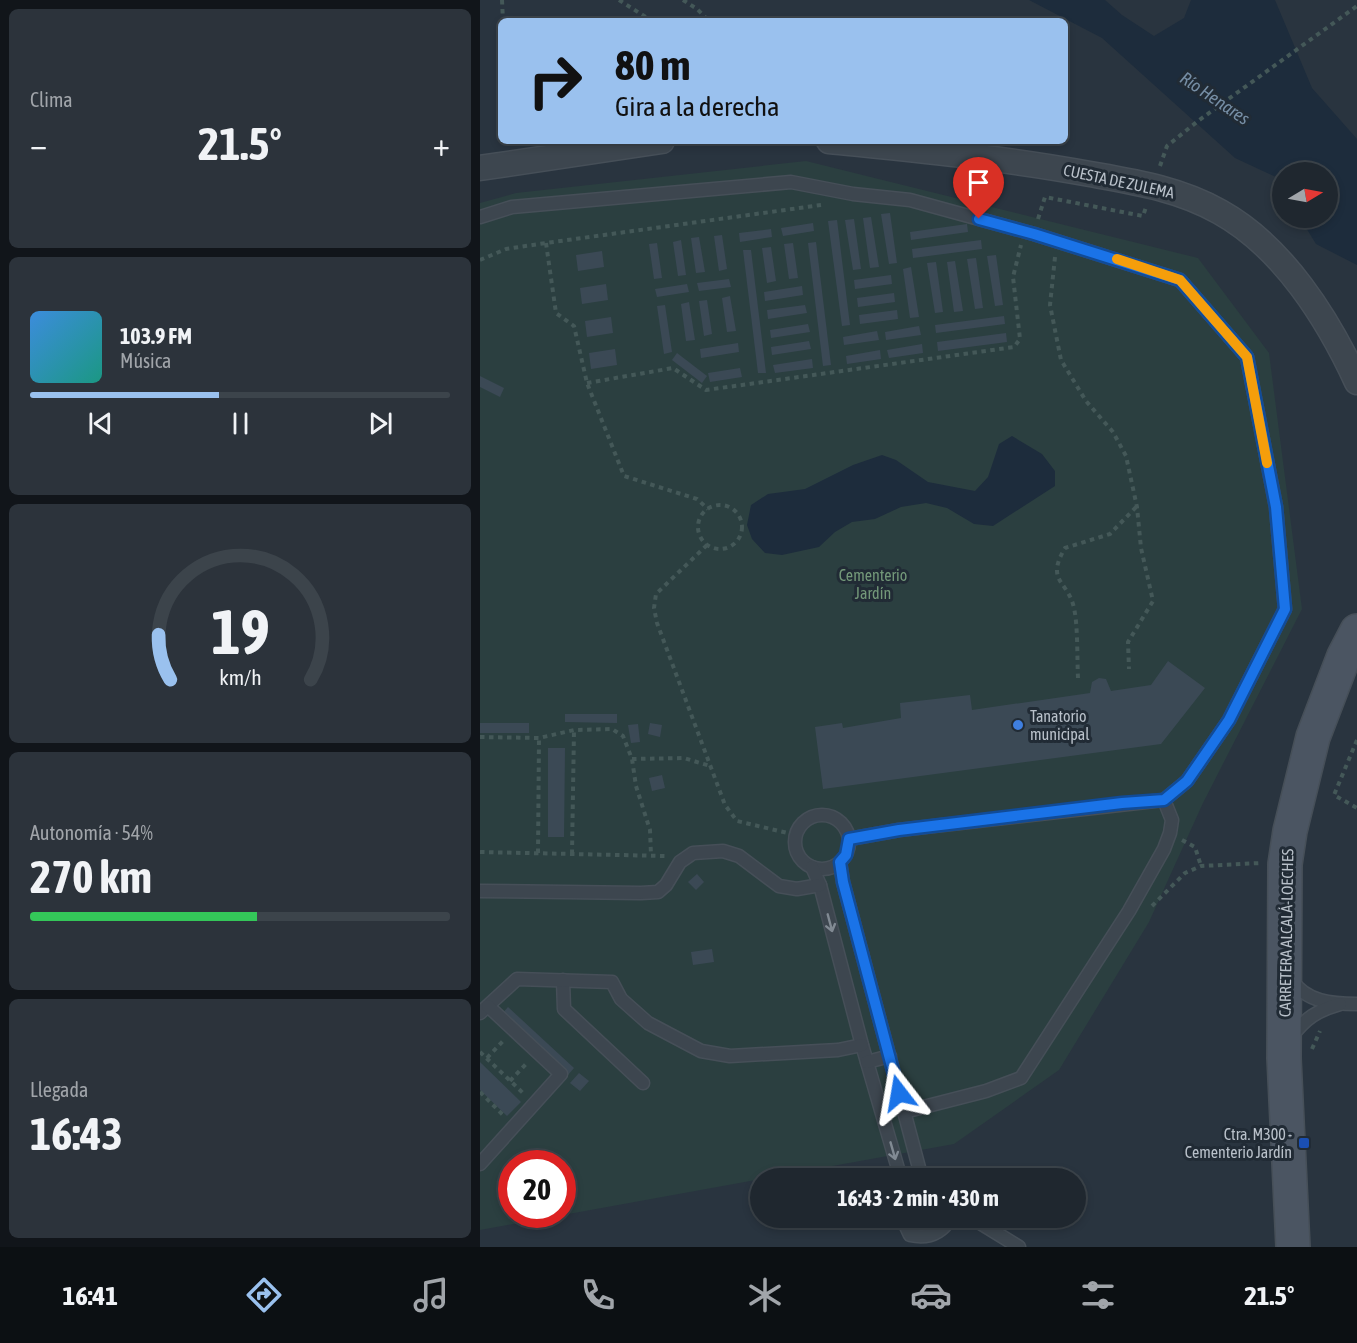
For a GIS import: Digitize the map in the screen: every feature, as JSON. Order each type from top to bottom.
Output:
[{"type":"main road","name":"CARRETERA ALCALÁ-LOECHES","points":[[1293,1247],[1297,1055],[1283,966],[1285,864],[1290,831],[1312,736],[1344,656],[1357,631]]},
{"type":"street","points":[[480,168],[642,144]]},
{"type":"street","name":"CUESTA DE ZULEMA","points":[[857,144],[1025,162],[1154,186],[1221,212],[1250,233],[1280,261],[1307,294],[1326,322],[1357,382]]},
{"type":"lane","points":[[480,217],[512,207],[791,182],[853,194],[910,200],[1030,233],[1180,280],[1247,357],[1276,507],[1285,609],[1229,720],[1187,781],[1164,800],[910,829],[849,839]]},
{"type":"lane","points":[[904,1112],[986,1091],[1021,1078],[1129,911],[1164,849],[1172,820],[1164,800]]},
{"type":"lane","points":[[818,815],[829,816],[838,821],[846,829],[849,839],[846,855],[840,862],[827,869],[812,867],[804,862],[795,845],[796,835],[801,825],[818,815]]},
{"type":"lane","points":[[480,891],[658,892],[666,885],[680,862],[693,853],[723,851],[739,856],[779,886],[797,889],[820,885]]},
{"type":"lane","points":[[840,862],[843,882],[919,1168]]},
{"type":"lane","points":[[812,867],[820,885],[862,1045],[898,1168]]},
{"type":"lane","points":[[1283,966],[1297,988],[1307,996],[1341,1004],[1357,1004]]},
{"type":"lane","points":[[480,1164],[561,1074],[513,1029],[484,1009],[517,980],[612,982],[621,999],[648,1023],[701,1051],[730,1056],[838,1050],[862,1045]]},
{"type":"lane","points":[[563,980],[564,1009],[643,1083]]},
{"type":"lane","points":[[1297,1055],[1291,1038],[1304,1020],[1327,1008],[1341,1004]]},
{"type":"lane","points":[[867,1062],[890,1056]]},
{"type":"lane","points":[[907,1228],[910,1235],[924,1238],[943,1228]]},
{"type":"lane","points":[[988,1228],[1019,1247]]},
{"type":"path","points":[[502,0],[503,18]]},
{"type":"path","points":[[618,0],[647,18]]},
{"type":"path","points":[[683,0],[706,18]]},
{"type":"path","points":[[1167,146],[1357,6]]},
{"type":"path","points":[[480,260],[506,249],[806,208],[836,203],[853,194]]},
{"type":"path","points":[[587,383],[673,368],[706,390],[1014,348],[1020,339],[1013,277],[1045,197],[1143,216]]},
{"type":"path","points":[[1057,242],[1050,305],[1061,360],[1086,401],[1113,432],[1126,456],[1137,507],[1141,548],[1153,601],[1128,642],[1129,669]]},
{"type":"path","points":[[546,243],[556,313],[574,326],[587,383],[624,476],[697,499],[708,509]]},
{"type":"path","points":[[722,506],[735,511],[742,524],[742,531],[734,544],[721,549],[707,545],[702,540],[699,527],[700,520],[708,509],[722,506]]},
{"type":"path","points":[[1078,678],[1074,606],[1059,580],[1056,563],[1065,548],[1110,534],[1137,507]]},
{"type":"path","points":[[707,545],[656,594],[654,608],[657,623],[725,805],[737,821],[796,835]]},
{"type":"path","points":[[480,737],[539,738],[574,730],[612,729],[623,736],[632,759],[636,786],[650,830],[651,855]]},
{"type":"path","points":[[572,854],[574,730]]},
{"type":"path","points":[[538,853],[539,738]]},
{"type":"path","points":[[1357,740],[1334,795],[1357,808]]},
{"type":"path","points":[[632,759],[684,758],[710,766]]},
{"type":"path","points":[[1170,833],[1195,847],[1201,866]]},
{"type":"path","points":[[480,852],[672,856],[680,862]]},
{"type":"path","points":[[1129,911],[1141,919],[1165,891],[1185,873],[1201,866],[1245,862],[1285,864]]},
{"type":"path","points":[[1297,1055],[1327,1013],[1327,1008]]},
{"type":"path","points":[[487,1058],[513,1029]]},
{"type":"path","points":[[480,1052],[534,1104]]},
{"type":"path","points":[[510,1081],[537,1052]]},
{"type":"path","points":[[480,1092],[514,1126]]},
{"type":"green space","name":"Cementerio Jardín","points":[[806,161],[1198,258],[1269,353],[1302,609],[1203,803],[1149,922],[1059,1070],[954,1144],[822,1168],[750,1168],[750,1181],[576,1213],[576,1150],[498,1150],[498,1227],[480,1230],[480,203],[516,193]]},
{"type":"water","name":"Río Henares","points":[[1029,0],[1105,0],[1122,15],[1154,36],[1184,18],[1191,0],[1275,0],[1312,88],[1357,139],[1357,265],[1316,244],[1306,228],[1338,228],[1338,162],[1272,162],[1272,175],[1235,158],[1102,38],[1068,20],[1068,18],[1064,18]]},
{"type":"water","points":[[1012,436],[1042,454],[1055,471],[1055,486],[993,526],[974,524],[947,508],[926,503],[901,507],[875,519],[852,522],[835,532],[819,547],[782,555],[765,553],[752,539],[747,525],[751,505],[768,494],[805,489],[853,465],[882,455],[896,460],[928,482],[975,491],[988,477],[999,444]]},
{"type":"building","points":[[890,213],[897,263],[889,264],[881,214]]},
{"type":"building","points":[[871,217],[879,267],[870,268],[863,218]]},
{"type":"building","points":[[854,219],[861,269],[853,270],[845,220]]},
{"type":"building","points":[[837,220],[850,325],[842,326],[828,221]]},
{"type":"building","points":[[813,223],[814,231],[783,236],[781,228]]},
{"type":"building","points":[[967,224],[968,232],[911,240],[910,232]]},
{"type":"building","points":[[771,229],[772,237],[740,242],[739,233]]},
{"type":"building","points":[[722,235],[727,269],[719,271],[714,236]]},
{"type":"building","points":[[699,237],[705,272],[696,273],[691,238]]},
{"type":"building","points":[[681,240],[686,275],[678,276],[673,242]]},
{"type":"building","points":[[981,240],[982,249],[913,258],[912,249]]},
{"type":"building","points":[[816,242],[831,365],[823,366],[808,243]]},
{"type":"building","points":[[657,243],[662,278],[654,279],[649,244]]},
{"type":"building","points":[[793,243],[798,278],[789,279],[784,244]]},
{"type":"building","points":[[771,247],[776,281],[767,283],[762,248]]},
{"type":"building","points":[[743,250],[751,250],[766,373],[758,373]]},
{"type":"building","points":[[602,251],[604,267],[578,271],[576,255]]},
{"type":"building","points":[[996,255],[1003,305],[995,306],[987,256]]},
{"type":"building","points":[[976,258],[983,308],[975,309],[967,259]]},
{"type":"building","points":[[955,261],[963,311],[954,312],[947,262]]},
{"type":"building","points":[[936,262],[943,312],[935,313],[927,263]]},
{"type":"building","points":[[911,267],[919,317],[910,318],[903,269]]},
{"type":"building","points":[[891,275],[892,284],[855,289],[854,280]]},
{"type":"building","points":[[729,279],[731,287],[699,291],[697,283]]},
{"type":"building","points":[[606,284],[608,300],[582,304],[580,288]]},
{"type":"building","points":[[687,284],[689,292],[657,297],[655,289]]},
{"type":"building","points":[[802,286],[803,295],[765,301],[764,292]]},
{"type":"building","points":[[894,293],[895,302],[858,307],[857,298]]},
{"type":"building","points":[[730,296],[736,331],[727,332],[722,298]]},
{"type":"building","points":[[707,300],[712,334],[704,336],[699,301]]},
{"type":"building","points":[[689,302],[695,340],[686,341],[681,304]]},
{"type":"building","points":[[665,305],[672,352],[664,354],[657,306]]},
{"type":"building","points":[[805,305],[807,313],[768,319],[767,310]]},
{"type":"building","points":[[897,310],[898,319],[860,324],[859,315]]},
{"type":"building","points":[[1004,316],[1005,324],[936,333],[935,325]]},
{"type":"building","points":[[611,317],[613,333],[587,337],[585,321]]},
{"type":"building","points":[[808,324],[810,332],[771,338],[770,330]]},
{"type":"building","points":[[919,326],[921,335],[886,340],[885,332]]},
{"type":"building","points":[[877,331],[879,340],[844,345],[843,337]]},
{"type":"building","points":[[1006,333],[1007,342],[938,351],[937,342]]},
{"type":"building","points":[[809,341],[811,349],[772,355],[771,347]]},
{"type":"building","points":[[738,343],[739,352],[701,358],[700,349]]},
{"type":"building","points":[[922,344],[923,353],[889,358],[887,350]]},
{"type":"building","points":[[615,349],[617,365],[591,369],[589,353]]},
{"type":"building","points":[[880,350],[881,359],[847,364],[846,356]]},
{"type":"building","points":[[677,353],[707,376],[702,383],[672,360]]},
{"type":"building","points":[[812,359],[813,368],[775,373],[773,365]]},
{"type":"building","points":[[740,368],[742,377],[710,382],[708,373]]},
{"type":"building","points":[[480,376],[504,388],[500,397],[480,387]]},
{"type":"building","name":"Tanatorio municipal","points":[[1168,661],[1205,688],[1161,744],[823,789],[815,727],[842,723],[843,728],[901,718],[900,703],[970,695],[972,710],[1090,693],[1092,682],[1099,678],[1106,679],[1111,691],[1151,685]]},
{"type":"building","points":[[565,714],[617,714],[617,723],[565,722]]},
{"type":"building","points":[[480,723],[529,723],[529,733],[480,733]]},
{"type":"building","points":[[650,723],[662,725],[660,737],[648,734]]},
{"type":"building","points":[[638,724],[640,742],[631,743],[628,725]]},
{"type":"building","points":[[548,748],[565,748],[564,837],[548,837]]},
{"type":"building","points":[[662,775],[665,788],[652,791],[649,778]]},
{"type":"building","points":[[697,874],[704,882],[696,890],[688,882]]},
{"type":"building","points":[[712,949],[714,962],[693,965],[691,952]]},
{"type":"building","points":[[508,1007],[574,1068],[568,1075],[501,1015]]},
{"type":"building","points":[[480,1062],[521,1102],[507,1116],[480,1090]]},
{"type":"building","points":[[579,1073],[589,1081],[580,1091],[570,1083]]},
{"type":"slow traffic","points":[[1117,259],[1180,280],[1247,357],[1267,463]]},
{"type":"place","name":"Tanatorio municipal","points":[[1018,725]]},
{"type":"place","name":"Ctra. M300 - Cementerio Jardín","points":[[1304,1143]]},
{"type":"route","points":[[899,1093],[843,882],[840,862],[846,855],[849,839],[899,830],[1164,800],[1187,781],[1229,720],[1285,609],[1276,507],[1247,357],[1180,280],[979,219]]}]
